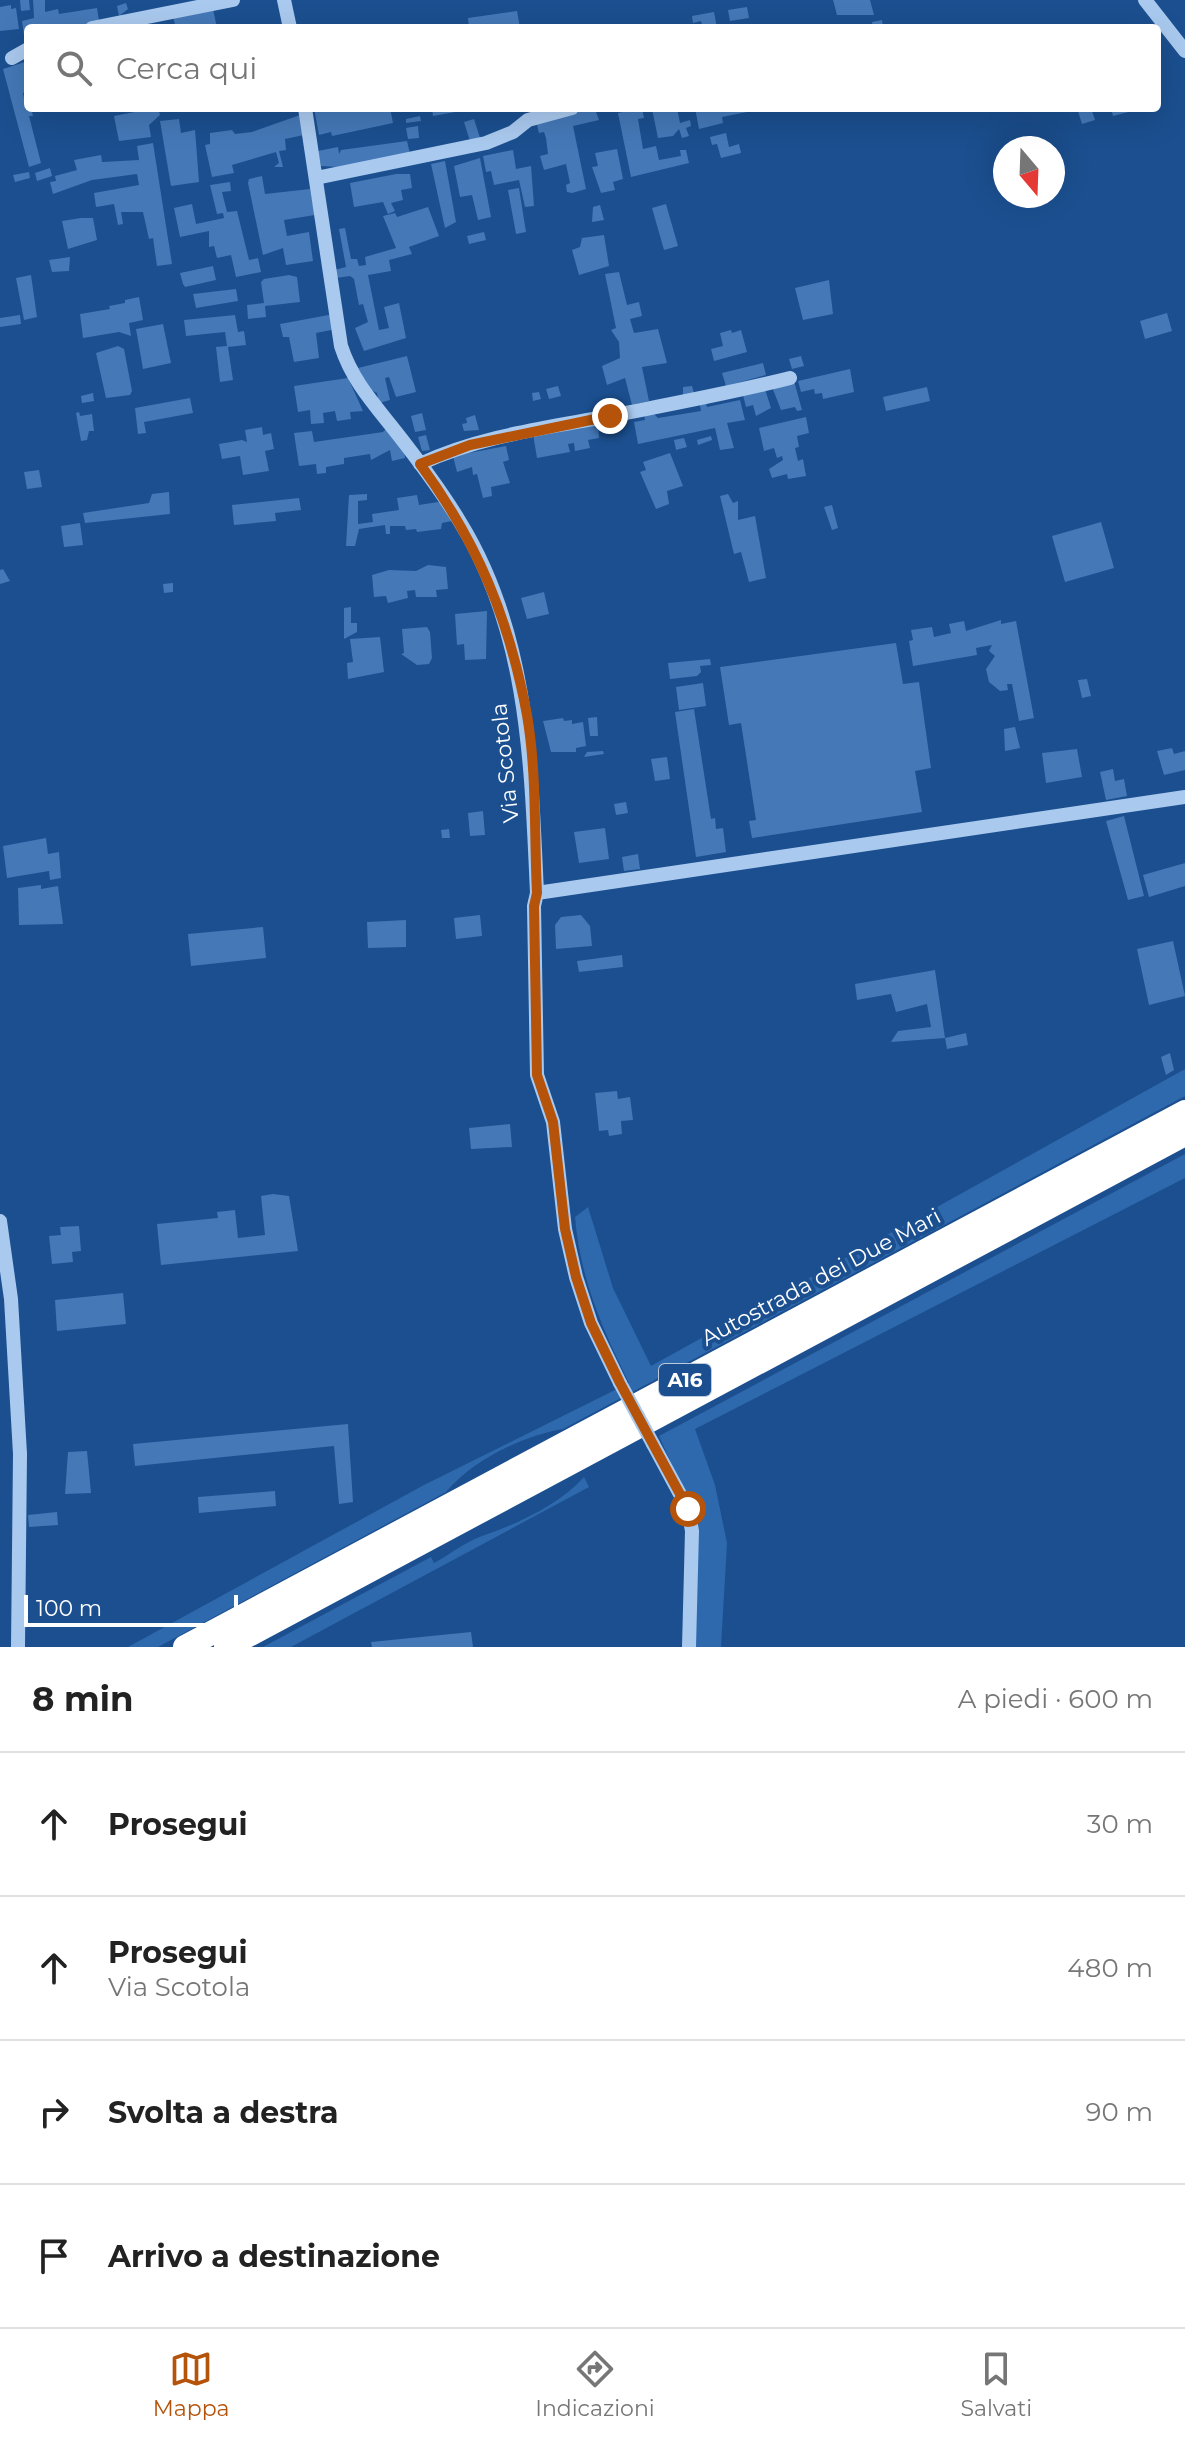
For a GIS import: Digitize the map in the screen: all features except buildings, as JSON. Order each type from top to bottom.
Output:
[{"type":"highway","name":"Autostrada dei Due Mari","points":[[185,1647],[1185,1112]]},
{"type":"highway","name":"Autostrada dei Due Mari","points":[[226,1647],[1185,1134]]},
{"type":"street","points":[[112,24],[233,0]]},
{"type":"street","points":[[284,0],[289,24]]},
{"type":"street","points":[[1145,0],[1185,51]]},
{"type":"street","points":[[12,58],[24,51]]},
{"type":"street","name":"Via Scotola","points":[[306,112],[348,366],[360,389],[420,464],[471,541],[497,602],[515,666],[527,716],[531,760],[537,893],[534,984],[537,1075],[553,1122],[565,1229],[591,1323],[688,1509],[692,1531],[689,1647]]},
{"type":"street","points":[[316,178],[486,143],[513,132],[528,120],[557,112]]},
{"type":"street","points":[[420,464],[457,448],[534,429],[723,395],[790,378]]},
{"type":"street","points":[[537,893],[1185,797]]},
{"type":"street","points":[[0,1221],[12,1313],[20,1454],[18,1647]]},
{"type":"shaded area","points":[[1185,1069],[1185,1096],[563,1429],[531,1437],[499,1451],[457,1480],[446,1492],[158,1647],[128,1647],[424,1485],[629,1383],[601,1322],[582,1261],[575,1217],[588,1207],[613,1288],[651,1366]]},
{"type":"shaded area","points":[[1185,1154],[1185,1178],[695,1429],[715,1485],[727,1543],[721,1647],[693,1647],[692,1509],[659,1436]]},
{"type":"shaded area","points":[[584,1477],[589,1487],[291,1647],[263,1647],[431,1557],[434,1563],[475,1539],[537,1512]]},
{"type":"route","points":[[610,416],[534,429],[470,445],[420,464],[471,541],[497,602],[527,716],[537,893],[534,906],[534,984],[537,1075],[553,1122],[565,1229],[576,1277],[591,1323],[688,1509]]}]
